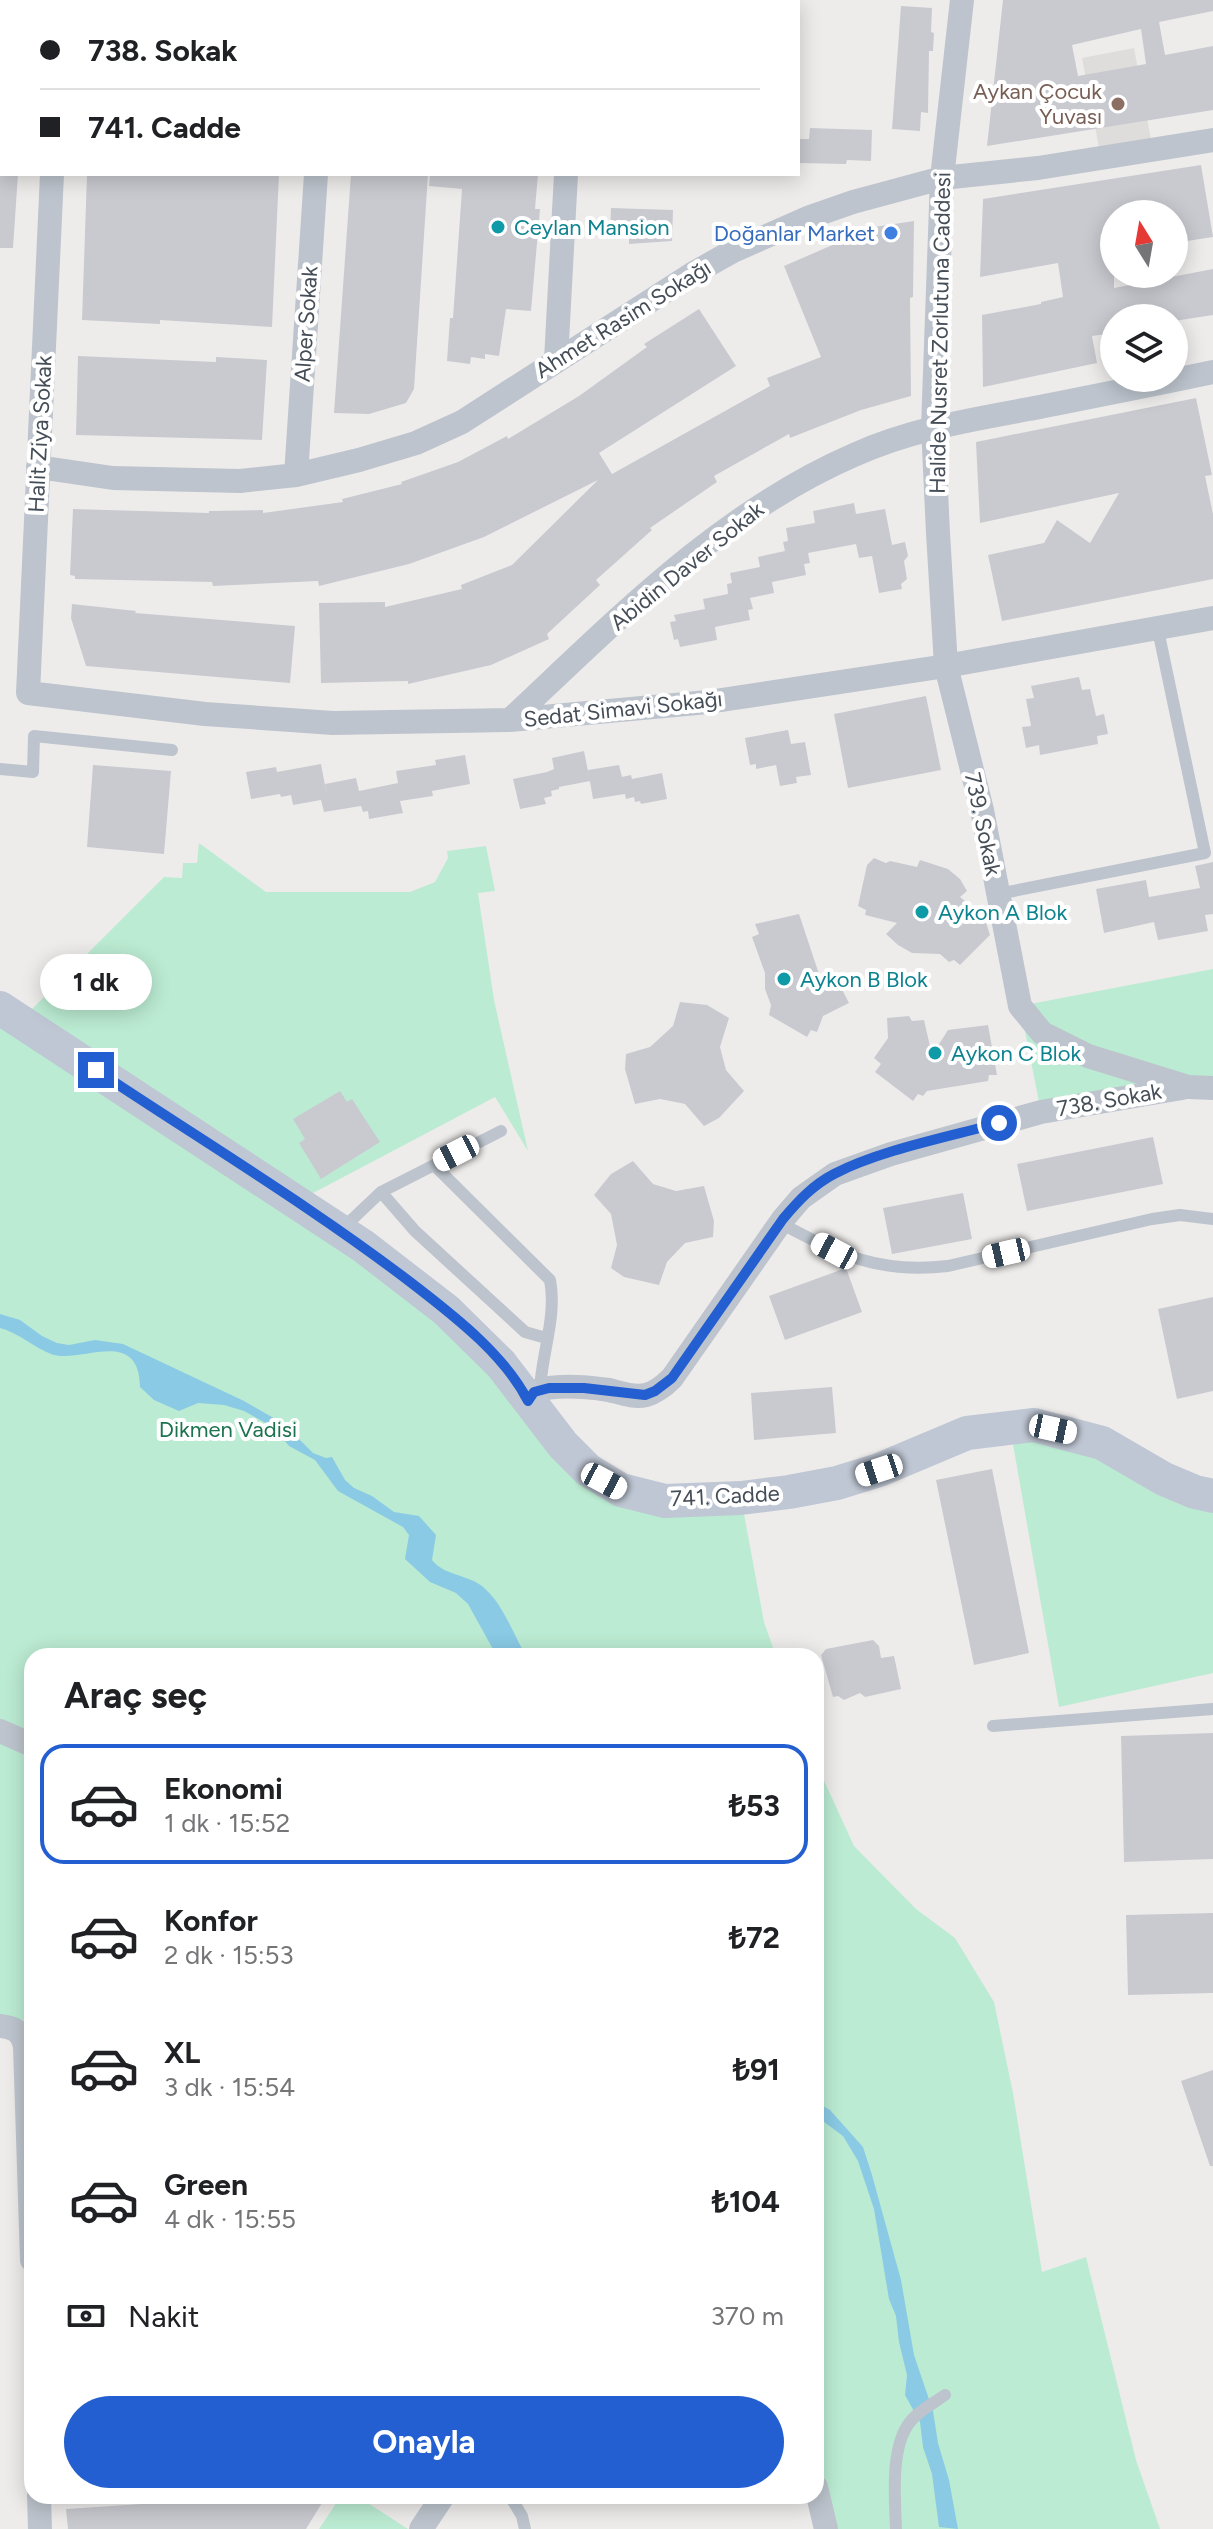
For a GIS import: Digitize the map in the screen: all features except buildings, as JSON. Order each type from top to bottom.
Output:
[{"type":"street","name":"Halide Nusret Zorlutuna Caddesi","points":[[946,666],[933,427],[942,178],[962,0]]},
{"type":"street","name":"Ahmet Rasim Sokağı","points":[[38,467],[113,478],[240,481],[296,475],[416,443],[462,422],[638,307],[733,251],[810,217],[942,178],[1038,168],[1213,140]]},
{"type":"street","name":"Halit Ziya Sokak","points":[[28,693],[52,176]]},
{"type":"street","name":"Alper Sokak","points":[[296,475],[316,176]]},
{"type":"street","points":[[556,360],[566,176]]},
{"type":"street","name":"Abidin Daver Sokak","points":[[510,720],[659,583],[758,506],[815,473],[856,454],[933,427],[1213,372]]},
{"type":"street","name":"Sedat Simavi Sokağı","points":[[28,693],[205,714],[333,723],[510,720],[708,702],[946,666],[1213,618]]},
{"type":"street","name":"739. Sokak","points":[[946,666],[982,810],[1020,1006],[1036,1026],[1062,1045],[1188,1087],[1213,1088]]},
{"type":"street","name":"741. Cadde","points":[[0,1008],[363,1246],[446,1310],[534,1395],[563,1445],[588,1470],[621,1490],[665,1501],[753,1497],[837,1483],[879,1470],[967,1433],[1034,1425],[1102,1443],[1164,1479],[1213,1496]]},
{"type":"street","name":"738. Sokak","points":[[534,1395],[592,1389],[633,1396],[645,1395],[665,1385],[780,1223],[801,1198],[835,1174],[891,1154],[1041,1112],[1188,1087]]},
{"type":"street","points":[[0,1731],[24,1742]]},
{"type":"street","points":[[0,2026],[13,2027],[22,2034],[24,2042]]},
{"type":"street","points":[[39,2504],[40,2529]]},
{"type":"street","points":[[421,2529],[438,2504]]},
{"type":"street","points":[[820,2504],[826,2529]]},
{"type":"lane","points":[[998,894],[1205,853],[1158,630]]},
{"type":"lane","points":[[0,769],[33,772],[34,736],[172,750]]},
{"type":"lane","points":[[340,1231],[381,1192],[501,1131]]},
{"type":"lane","points":[[434,1165],[550,1280],[553,1300],[534,1395]]},
{"type":"lane","points":[[381,1192],[415,1231],[525,1332],[546,1338]]},
{"type":"lane","points":[[780,1223],[834,1251],[885,1267],[918,1270],[948,1266],[1152,1219],[1180,1215],[1213,1219]]},
{"type":"lane","points":[[993,1726],[1213,1709]]},
{"type":"lane","points":[[896,2529],[895,2480],[901,2437],[911,2420],[945,2395]]},
{"type":"lane","points":[[515,2504],[525,2529]]},
{"type":"shaded area","name":"Aykan Çocuk Yuvası","points":[[1134,48],[1153,150],[1101,158],[1082,58]]},
{"type":"green space","name":"Dikmen Vadisi","points":[[199,843],[266,892],[410,892],[435,882],[448,858],[447,851],[486,846],[495,891],[478,893],[494,1000],[528,1151],[495,1097],[298,1201],[340,1231],[588,1470],[741,1498],[764,1622],[773,1648],[24,1648],[24,2024],[0,2022],[0,1008],[21,1020],[164,877],[182,878],[183,863],[197,863]]},
{"type":"green space","points":[[1213,969],[1213,1088],[1041,1112],[1020,1006]]},
{"type":"green space","points":[[1010,1427],[1213,1496],[1213,1673],[1059,1707]]},
{"type":"green space","points":[[824,1780],[854,1846],[916,1909],[955,1938],[994,2002],[1013,2093],[1042,2272],[1086,2257],[1136,2460],[1160,2529],[826,2529],[820,2504],[824,2504]]},
{"type":"green space","points":[[336,2504],[369,2504],[408,2529],[319,2529]]},
{"type":"water","points":[[0,1314],[20,1320],[57,1343],[69,1345],[95,1340],[123,1344],[244,1401],[284,1424],[313,1453],[332,1457],[345,1480],[354,1488],[372,1496],[394,1512],[419,1516],[436,1535],[432,1560],[443,1569],[482,1586],[502,1610],[522,1648],[492,1648],[468,1604],[456,1593],[430,1582],[405,1559],[409,1535],[403,1527],[338,1491],[315,1460],[289,1446],[273,1427],[244,1411],[224,1405],[198,1403],[179,1411],[154,1400],[140,1387],[137,1368],[130,1357],[119,1352],[51,1354],[0,1328]]},
{"type":"water","points":[[824,2107],[863,2147],[872,2175],[901,2280],[914,2355],[933,2411],[958,2529],[939,2527],[932,2474],[923,2447],[920,2422],[905,2395],[907,2375],[896,2316],[889,2299],[874,2209],[858,2161],[843,2136],[824,2122]]},
{"type":"place","name":"Aykan Çocuk Yuvası","points":[[1118,104]]},
{"type":"place","name":"Ceylan Mansion","points":[[498,227]]},
{"type":"place","name":"Doğanlar Market","points":[[891,233]]},
{"type":"place","name":"Aykon A Blok","points":[[922,912]]},
{"type":"place","name":"Aykon B Blok","points":[[784,979]]},
{"type":"place","name":"Aykon C Blok","points":[[935,1053]]},
{"type":"route","points":[[96,1070],[363,1246],[446,1310],[475,1337],[501,1364],[528,1401],[534,1392],[549,1388],[601,1389],[633,1396],[655,1391],[672,1378],[783,1219],[817,1185],[862,1163],[999,1123]]}]
